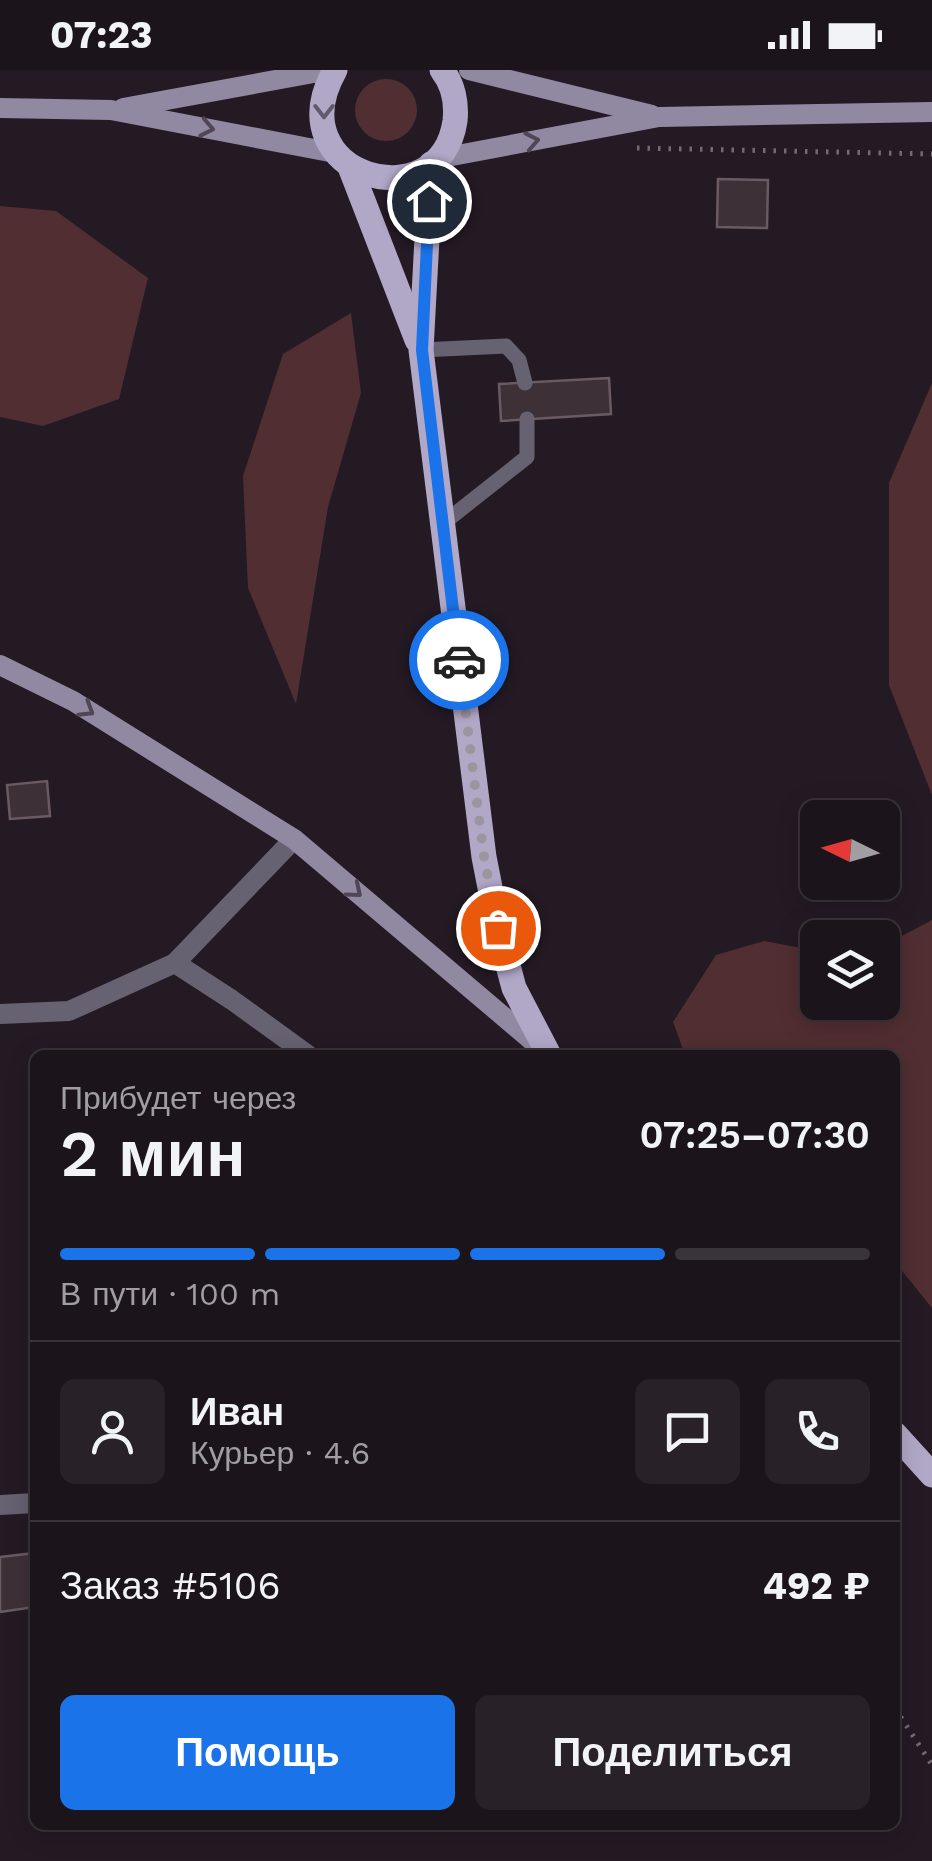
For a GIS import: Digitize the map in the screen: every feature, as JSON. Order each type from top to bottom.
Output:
[{"type":"main road","points":[[111,110],[332,70]]},
{"type":"main road","points":[[332,70],[322,102],[321,120],[326,137],[342,160],[422,350]]},
{"type":"main road","points":[[442,70],[453,92],[456,110],[447,145],[434,162],[422,350],[484,857],[514,988],[546,1050]]},
{"type":"main road","points":[[469,70],[659,117]]},
{"type":"main road","points":[[0,108],[111,110],[342,160],[366,175],[382,178],[416,173],[434,162],[659,117],[932,112]]},
{"type":"main road","points":[[0,665],[73,701],[294,838],[543,1050]]},
{"type":"main road","points":[[900,1440],[932,1475]]},
{"type":"street","points":[[0,1014],[69,1011],[175,964],[294,838]]},
{"type":"street","points":[[175,964],[301,1050]]},
{"type":"street","points":[[0,1505],[30,1502]]},
{"type":"lane","points":[[422,350],[506,346],[518,360],[526,383]]},
{"type":"lane","points":[[441,525],[527,457],[527,419]]},
{"type":"path","points":[[628,148],[932,154]]},
{"type":"path","points":[[900,1716],[932,1764]]},
{"type":"shaded area","points":[[386,79],[408,88],[417,110],[408,132],[386,141],[364,132],[355,110],[364,88]]},
{"type":"shaded area","points":[[0,206],[56,211],[148,278],[119,399],[43,426],[0,417]]},
{"type":"shaded area","points":[[351,313],[361,393],[328,507],[296,704],[248,588],[243,476],[283,354]]},
{"type":"shaded area","points":[[932,383],[932,795],[889,685],[889,483]]},
{"type":"shaded area","points":[[932,920],[932,1308],[900,1268],[900,1050],[683,1050],[673,1022],[716,955],[764,941],[800,948],[800,1020],[900,1020],[900,937]]},
{"type":"building","points":[[718,179],[768,180],[767,228],[717,227]]},
{"type":"building","points":[[609,378],[611,414],[501,421],[499,384]]},
{"type":"building","points":[[47,781],[50,816],[10,819],[7,785]]},
{"type":"building","points":[[30,1554],[30,1608],[0,1612],[0,1557]]},
{"type":"way so far","points":[[459,660],[484,857],[498,928]]},
{"type":"route","points":[[429,201],[422,350],[459,660]]}]
